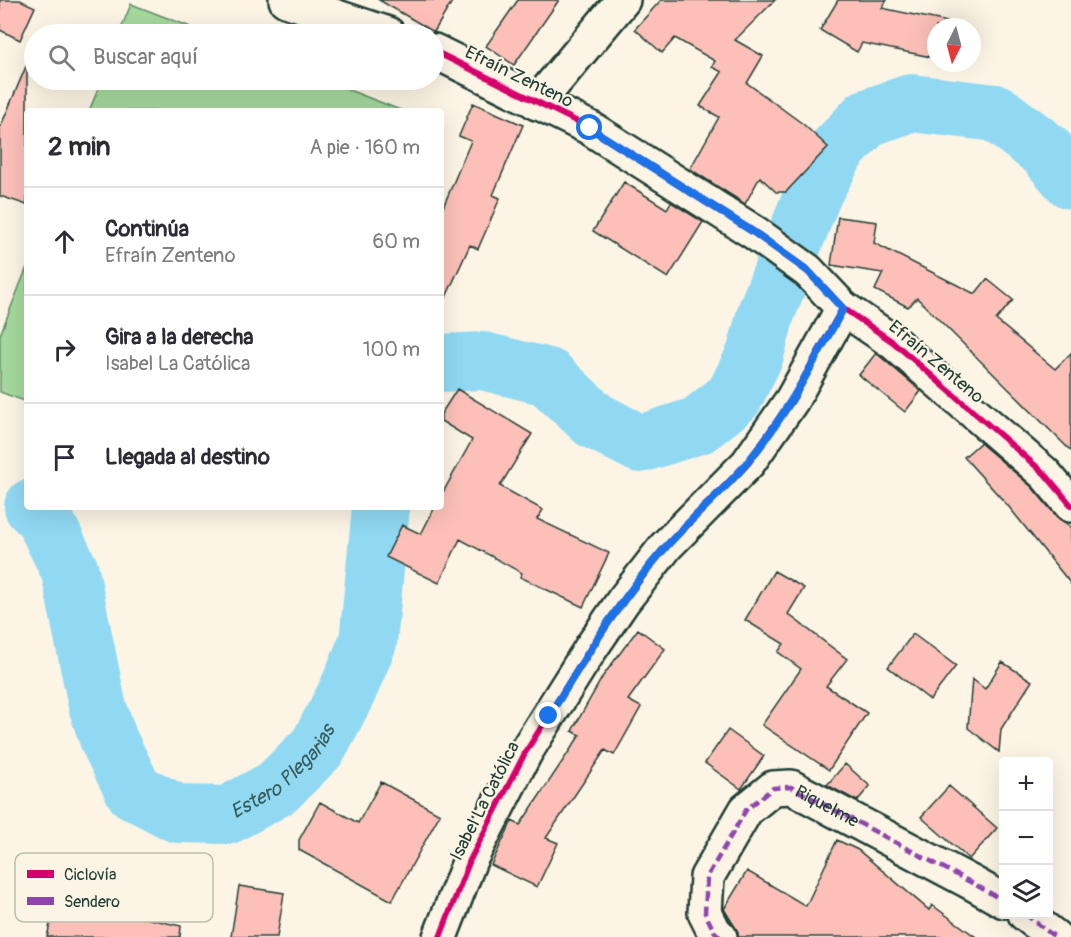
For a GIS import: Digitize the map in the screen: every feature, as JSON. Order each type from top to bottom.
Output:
[{"type":"street","points":[[286,0],[358,24]]},
{"type":"street","points":[[537,103],[623,0]]},
{"type":"street","name":"Efraín Zenteno","points":[[444,56],[590,128],[755,233],[808,271],[843,309],[893,342],[1045,474],[1071,506]]},
{"type":"street","name":"Isabel La Católica","points":[[440,937],[470,860],[525,753],[591,648],[623,601],[666,546],[748,462],[792,400],[843,309]]},
{"type":"street","name":"Riquelme","points":[[720,937],[714,931],[705,912],[707,877],[746,810],[774,788],[791,787],[999,899]]},
{"type":"street","points":[[1030,919],[1055,937]]},
{"type":"green space","points":[[131,4],[183,24],[123,24]]},
{"type":"green space","points":[[98,90],[349,90],[395,108],[90,108]]},
{"type":"green space","points":[[24,275],[24,401],[0,392],[0,335]]},
{"type":"building","points":[[0,0],[20,0],[35,7],[27,24],[24,24],[20,40],[0,30]]},
{"type":"building","points":[[379,0],[453,0],[439,24],[420,24]]},
{"type":"building","points":[[518,0],[559,0],[514,65],[486,46]]},
{"type":"building","points":[[661,0],[775,0],[735,40],[763,56],[747,83],[803,124],[828,147],[786,192],[776,192],[760,177],[745,204],[690,169],[719,117],[700,106],[722,72],[712,67],[715,61],[675,38],[662,53],[635,29]]},
{"type":"building","points":[[838,0],[887,0],[882,8],[929,18],[927,18],[927,56],[862,43],[857,52],[820,30]]},
{"type":"building","points":[[24,71],[27,108],[24,108],[24,204],[0,196],[0,128]]},
{"type":"building","points":[[473,103],[523,125],[493,195],[500,198],[478,249],[470,245],[444,301],[444,205],[471,141],[459,136]]},
{"type":"building","points":[[624,182],[667,209],[671,202],[703,222],[668,278],[593,231]]},
{"type":"building","points":[[838,217],[877,222],[874,243],[975,294],[987,279],[1013,300],[996,320],[1055,369],[1071,353],[1071,451],[917,298],[908,307],[875,290],[883,273],[831,265]]},
{"type":"building","points":[[876,353],[921,391],[905,412],[859,375]]},
{"type":"building","points":[[457,389],[532,434],[500,486],[543,510],[537,519],[609,553],[583,607],[520,577],[522,573],[460,539],[439,583],[386,557],[402,525],[421,534],[433,510],[444,510],[444,491],[472,440],[444,423],[444,409]]},
{"type":"building","points":[[980,443],[1032,487],[1057,517],[1071,527],[1071,584],[1009,507],[964,457]]},
{"type":"building","points":[[774,571],[804,588],[788,614],[847,659],[826,686],[867,713],[829,770],[762,725],[801,669],[778,652],[784,644],[745,620]]},
{"type":"building","points":[[638,629],[665,649],[628,700],[641,707],[614,755],[605,750],[546,838],[558,843],[537,887],[491,865],[512,821],[520,825],[580,735],[572,731],[603,676]]},
{"type":"building","points":[[913,634],[956,666],[930,700],[888,667]]},
{"type":"building","points":[[1002,662],[1032,681],[1001,729],[999,752],[968,728],[972,679],[985,689]]},
{"type":"building","points":[[728,730],[764,756],[741,789],[705,763]]},
{"type":"building","points":[[845,764],[870,786],[857,801],[827,785]]},
{"type":"building","points":[[381,782],[440,814],[392,901],[299,850],[299,840],[320,802],[358,823]]},
{"type":"building","points":[[949,786],[997,828],[969,859],[921,817]]},
{"type":"building","points":[[837,840],[858,850],[929,910],[932,905],[976,937],[738,937],[738,932],[724,909],[747,871],[806,906]]},
{"type":"building","points":[[239,886],[284,893],[277,937],[231,937]]},
{"type":"building","points":[[50,922],[163,922],[181,926],[180,937],[47,937]]},
{"type":"waterway","name":"Estero Plegarias","points":[[444,363],[483,361],[548,377],[594,420],[640,444],[699,425],[734,397],[755,355],[766,313],[814,191],[837,150],[867,118],[911,103],[996,113],[1045,150],[1071,180]]},
{"type":"waterway","name":"Estero Plegarias","points":[[36,510],[43,516],[70,571],[97,705],[109,741],[134,791],[178,814],[228,815],[277,788],[318,747],[347,692],[368,642],[381,510]]},
{"type":"marked path","points":[[720,937],[714,931],[705,913],[707,877],[746,810],[773,788],[791,787],[999,898]]},
{"type":"marked path","points":[[1032,919],[1055,937]]},
{"type":"cycle path","points":[[444,56],[590,128],[755,233],[808,271],[843,308],[893,342],[1045,474],[1071,505]]},
{"type":"cycle path","points":[[440,937],[470,860],[525,753],[591,648],[623,601],[666,546],[748,463],[792,400],[843,308]]},
{"type":"route","points":[[549,716],[591,648],[642,576],[666,546],[748,462],[792,400],[843,309],[808,271],[755,233],[590,128]]}]
